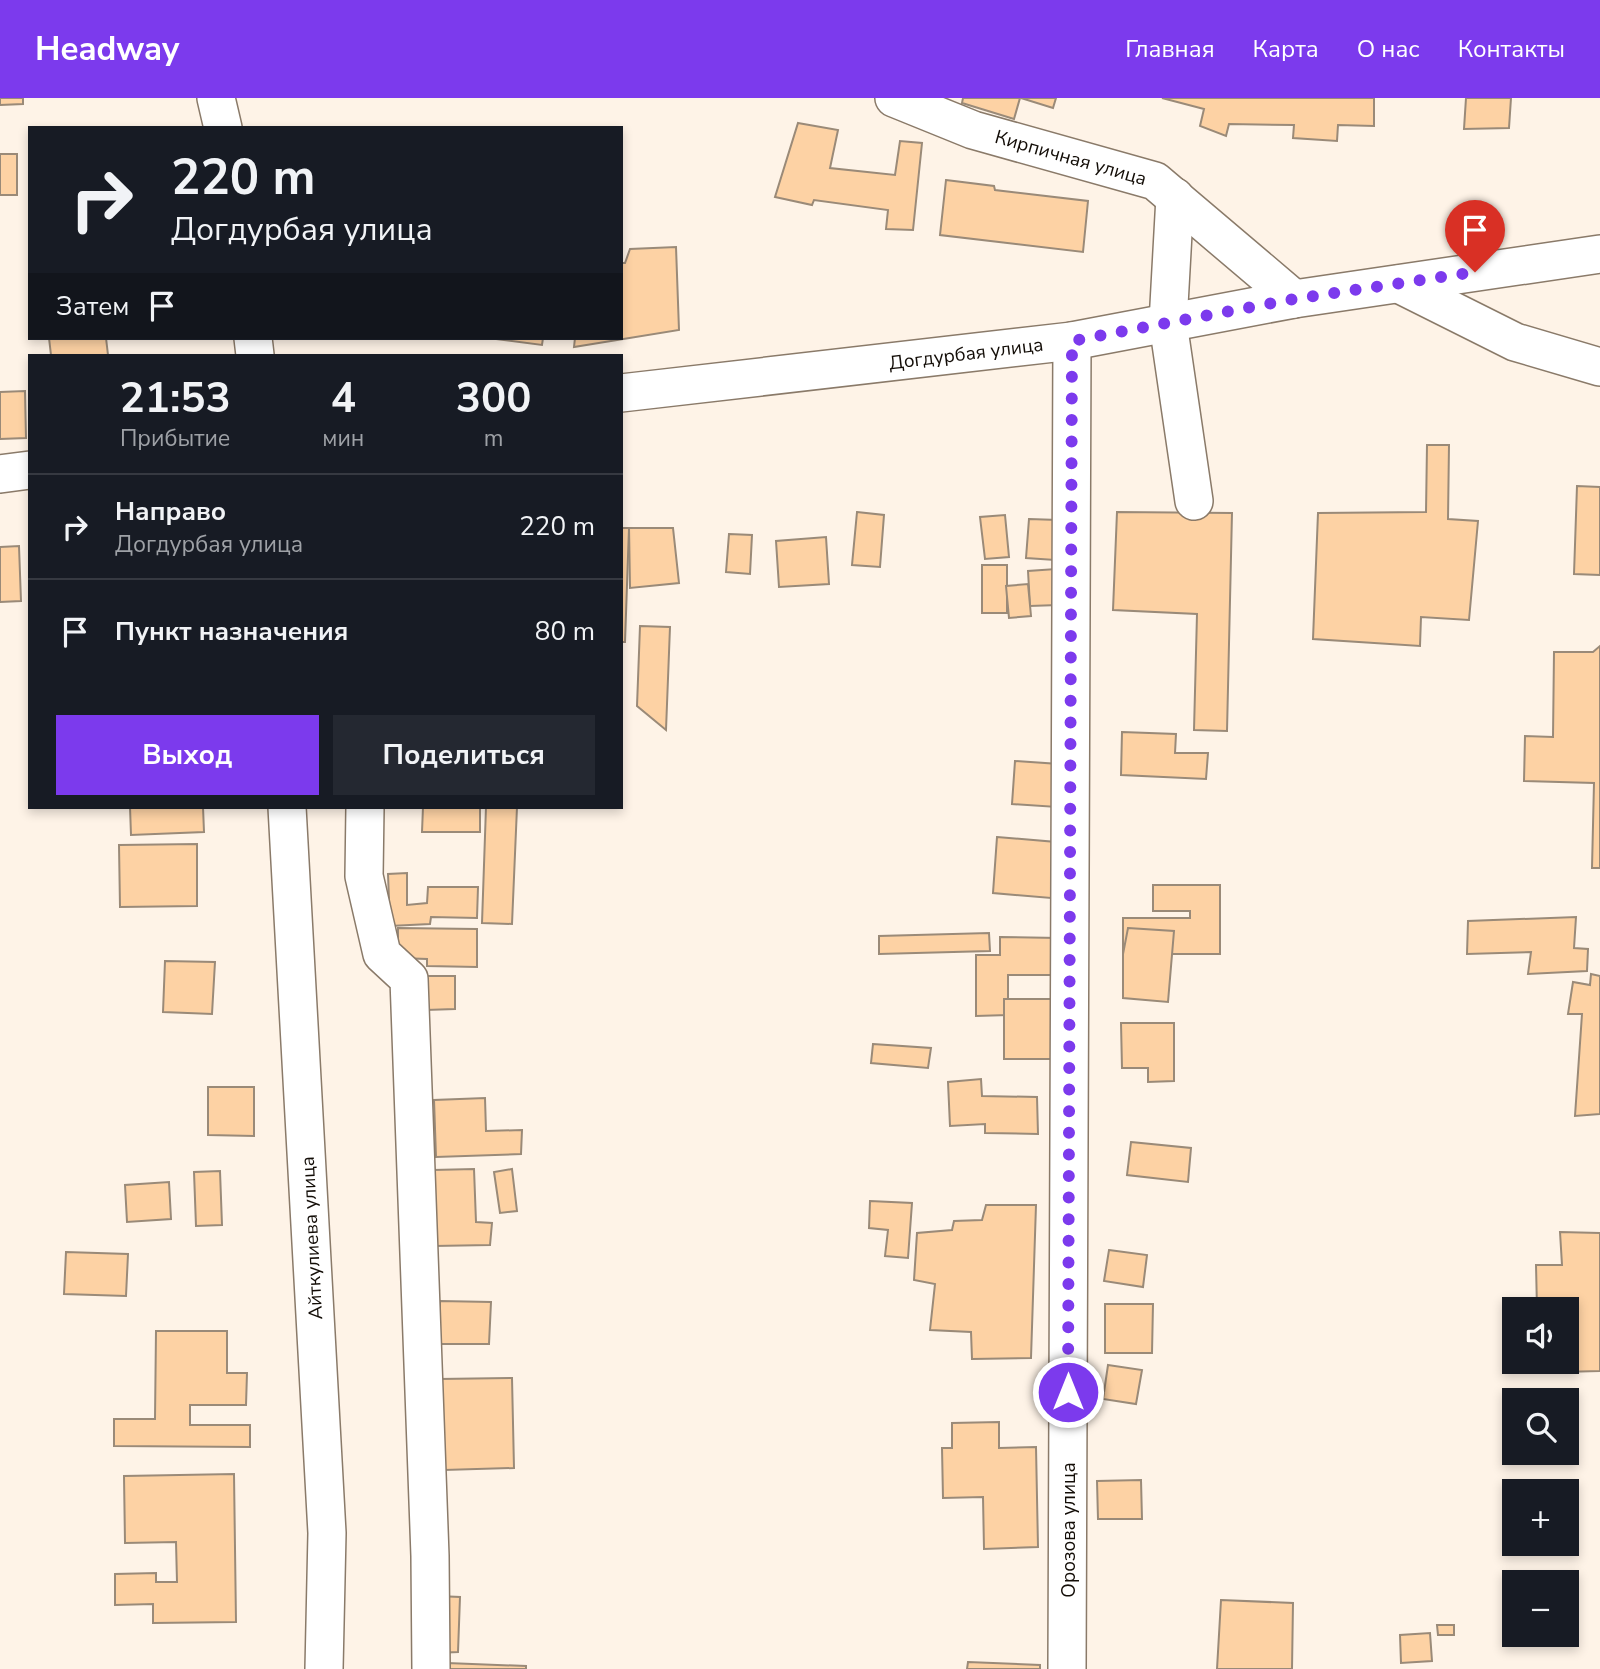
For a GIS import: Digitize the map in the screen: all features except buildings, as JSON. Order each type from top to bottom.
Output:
[{"type":"street","points":[[216,98],[223,126]]},
{"type":"street","name":"Кирпичная улица","points":[[894,98],[972,130],[1155,181],[1294,299]]},
{"type":"street","points":[[1175,197],[1168,323],[1194,501]]},
{"type":"street","name":"Догдурбая улица","points":[[623,394],[1072,341],[1294,299],[1600,254]]},
{"type":"street","points":[[1399,284],[1515,342],[1600,367]]},
{"type":"street","name":"Орозова улица","points":[[1067,1669],[1072,341]]},
{"type":"street","points":[[0,474],[28,470]]},
{"type":"street","name":"Айткулиева улица","points":[[287,809],[327,1533],[324,1669]]},
{"type":"street","points":[[365,809],[364,876],[382,954],[409,979],[430,1556],[431,1669]]},
{"type":"route","points":[[1068,1392],[1072,341],[1294,299],[1475,272]]}]
